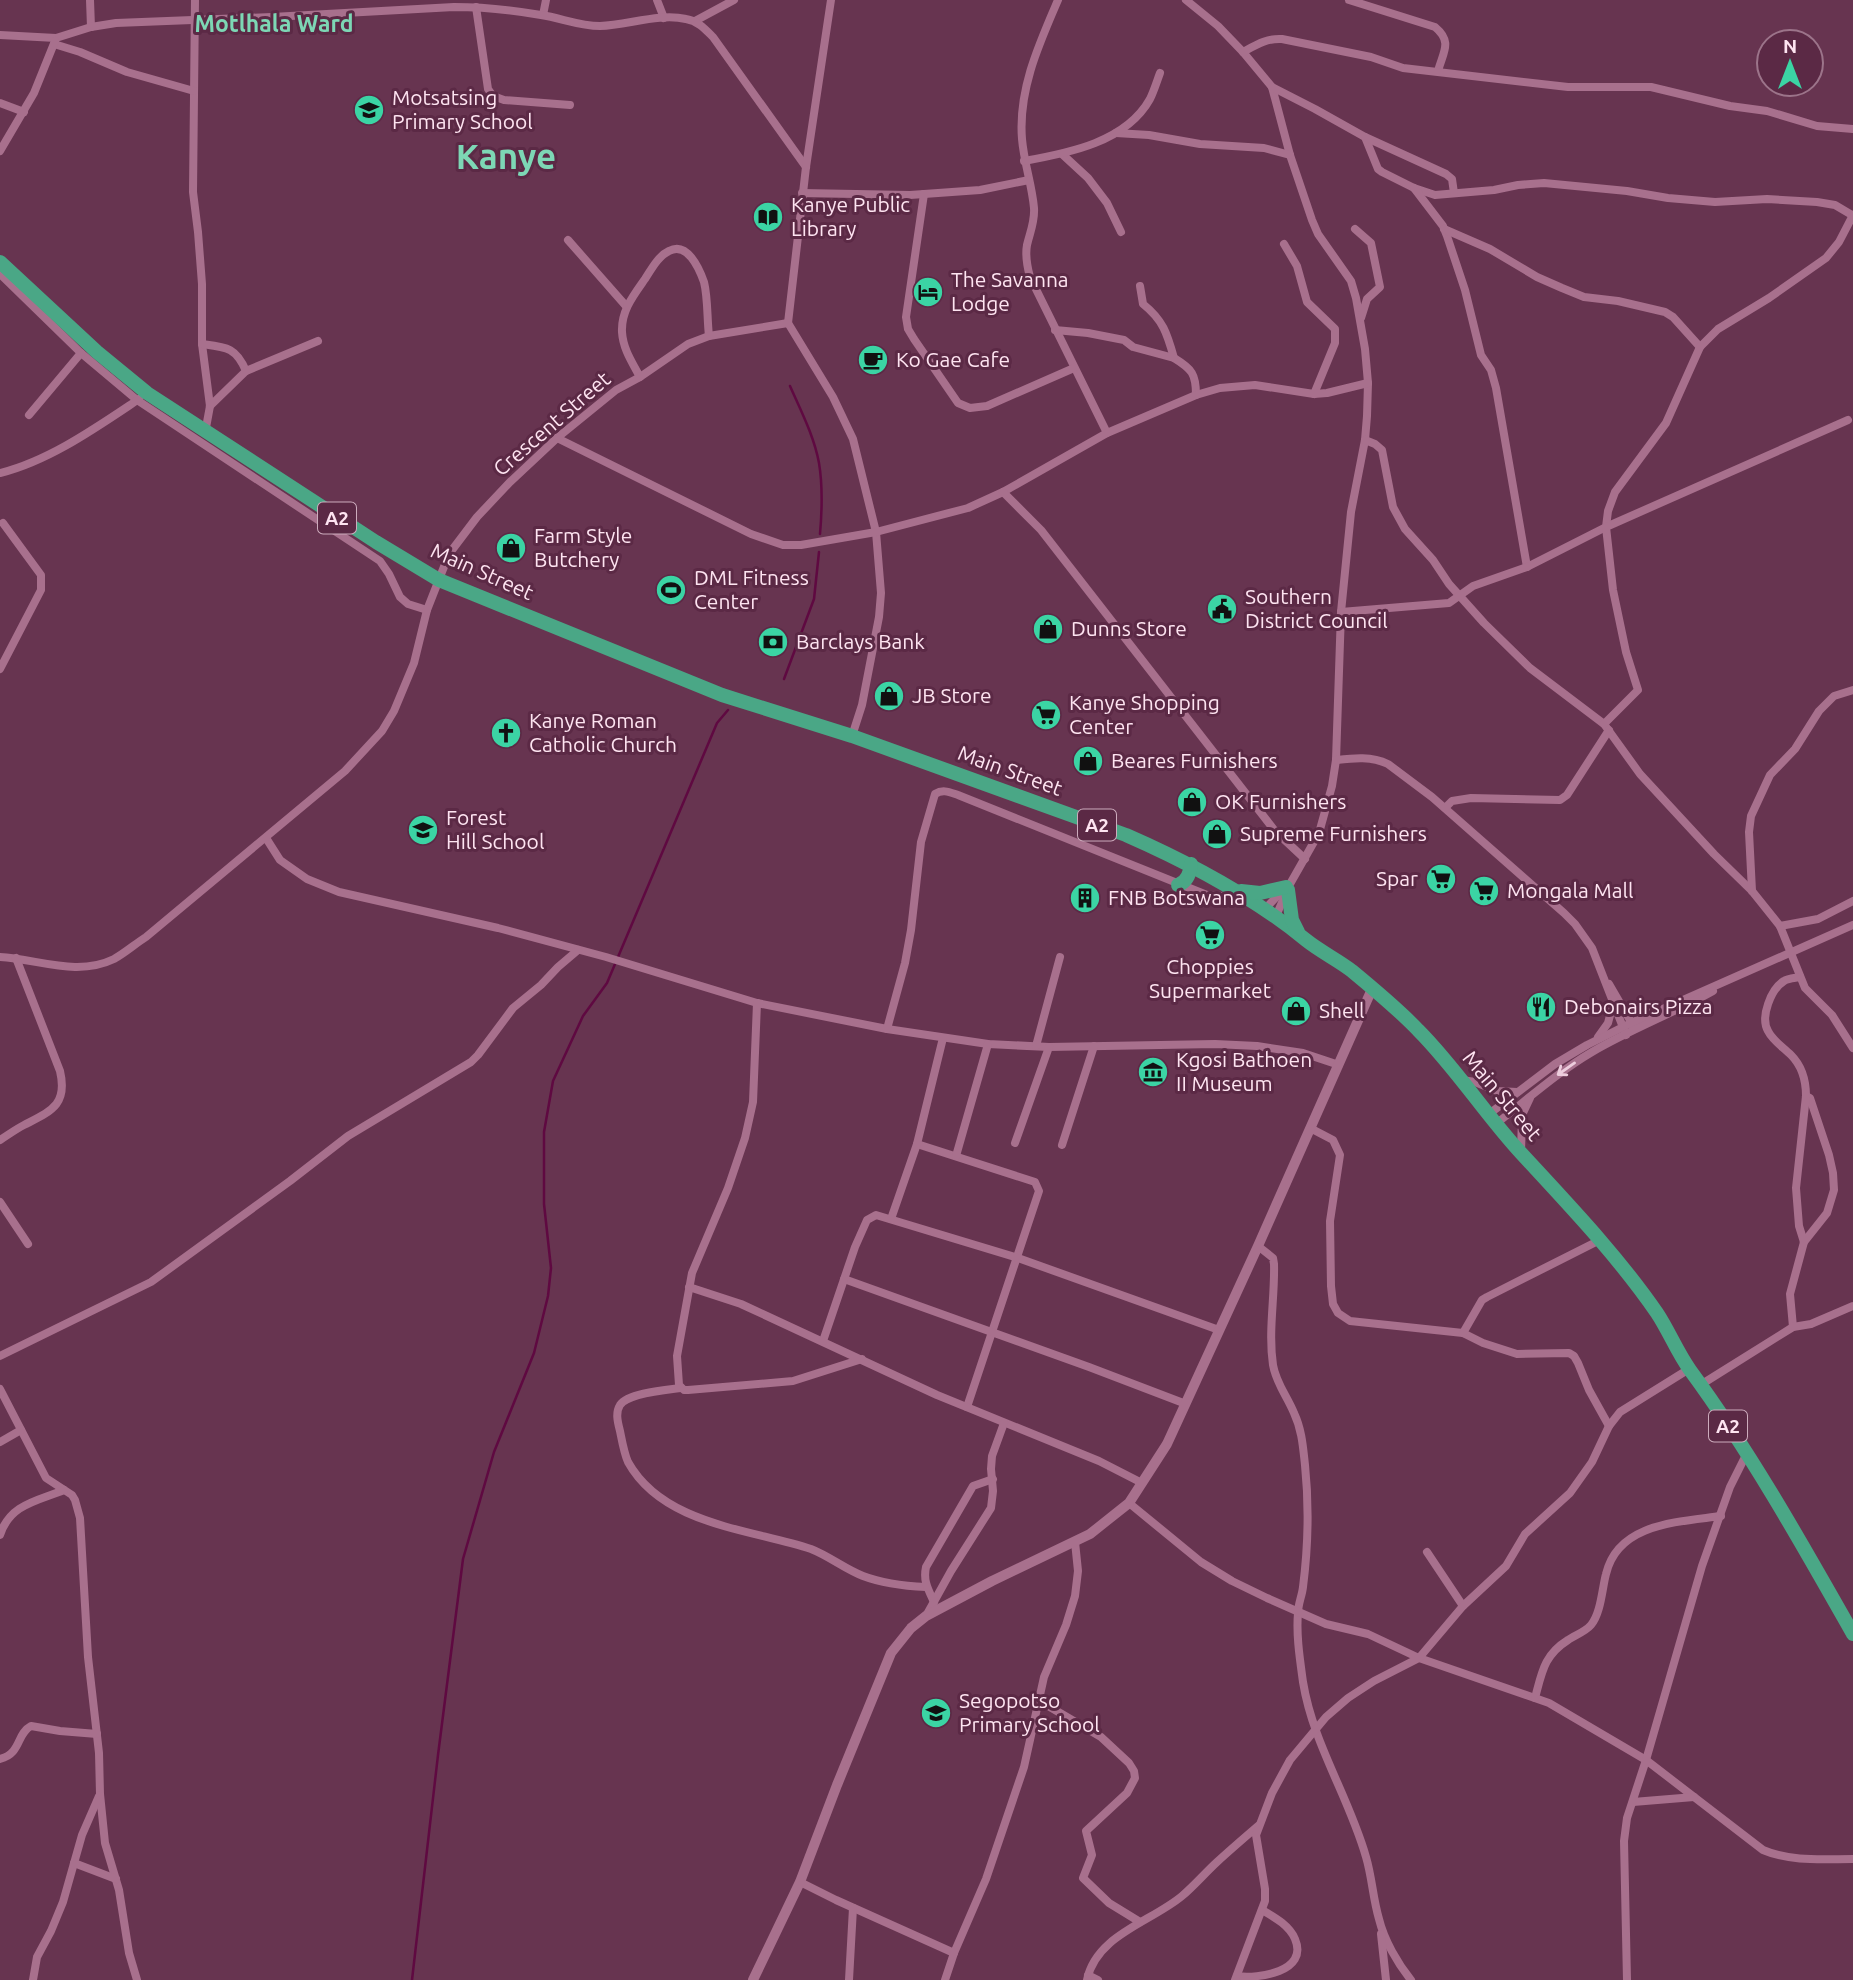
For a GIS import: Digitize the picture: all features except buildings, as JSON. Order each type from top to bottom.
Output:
[{"type":"highway","name":"Main Street","points":[[0,262],[142,397],[205,433],[439,580],[722,695],[852,736],[1126,835],[1191,864],[1270,913],[1351,970],[1419,1031],[1521,1153],[1591,1227],[1657,1314],[1853,1633]]},
{"type":"highway","points":[[1178,885],[1188,876],[1191,864]]},
{"type":"highway","points":[[1234,890],[1256,893],[1288,887],[1290,915],[1299,933]]},
{"type":"street","points":[[90,0],[91,27]]},
{"type":"street","points":[[195,0],[193,192],[201,275],[202,344],[210,406],[205,433]]},
{"type":"street","points":[[543,15],[546,0]]},
{"type":"street","points":[[657,0],[664,18]]},
{"type":"street","points":[[695,21],[734,0]]},
{"type":"street","points":[[831,0],[806,167],[788,323],[833,397],[852,439],[876,532],[881,593],[880,617],[862,705],[852,736]]},
{"type":"street","points":[[1058,0],[1030,70],[1025,98],[1022,136],[1024,161],[1034,210],[1026,260],[1030,277],[1107,433]]},
{"type":"street","points":[[1186,0],[1209,18],[1243,52],[1272,87],[1365,137],[1447,174],[1452,179],[1454,193]]},
{"type":"street","points":[[1349,0],[1435,27],[1444,34],[1446,41],[1438,71]]},
{"type":"street","points":[[476,7],[488,89],[493,96],[503,100],[569,105]]},
{"type":"street","points":[[0,151],[34,93],[55,41],[91,27],[116,23],[476,7],[543,15],[598,26],[664,18],[695,21],[713,37],[806,167]]},
{"type":"street","points":[[0,35],[55,41],[127,72],[194,91]]},
{"type":"street","points":[[1243,52],[1273,38],[1371,57],[1403,68],[1568,87],[1651,88],[1730,106],[1767,111],[1817,127],[1853,129]]},
{"type":"street","points":[[1024,161],[1062,154],[1116,133],[1137,116],[1150,99],[1160,73]]},
{"type":"street","points":[[1270,913],[1274,898],[1288,887],[1319,833],[1326,813],[1336,760],[1341,612],[1351,512],[1365,440],[1368,383],[1356,298],[1350,281],[1318,234],[1312,220],[1290,155],[1272,87]]},
{"type":"street","points":[[0,103],[24,112]]},
{"type":"street","points":[[1116,133],[1264,149],[1290,155]]},
{"type":"street","points":[[1365,137],[1378,169],[1414,188],[1435,195],[1544,183],[1715,202],[1767,199],[1817,201],[1835,205],[1853,215],[1839,242],[1826,258],[1769,298],[1718,329],[1700,347],[1666,423],[1615,492],[1606,527],[1613,590],[1626,652],[1638,690],[1606,727],[1567,795],[1560,800],[1471,798],[1452,801],[1446,808]]},
{"type":"street","points":[[1062,154],[1088,178],[1107,203],[1121,232]]},
{"type":"street","points":[[803,193],[924,194],[980,190],[1029,180]]},
{"type":"street","points":[[1414,188],[1444,229],[1465,290],[1481,355],[1496,388],[1527,567]]},
{"type":"street","points":[[924,194],[906,317],[908,329],[914,339],[958,402],[970,408],[987,405],[1074,368]]},
{"type":"street","points":[[1355,229],[1371,243],[1380,287],[1367,299],[1360,320]]},
{"type":"street","points":[[1444,229],[1490,249],[1537,277],[1573,293],[1665,312],[1673,317],[1700,347]]},
{"type":"street","points":[[568,240],[626,306]]},
{"type":"street","points":[[1284,244],[1297,266],[1307,302],[1335,329],[1335,343],[1314,394]]},
{"type":"street","points":[[640,377],[624,347],[622,330],[626,306],[658,260],[668,251],[685,251],[693,259],[704,283],[709,336]]},
{"type":"street","points":[[0,274],[81,353],[380,561],[400,597],[408,604],[427,610]]},
{"type":"street","points":[[1140,286],[1143,304],[1157,316],[1169,339],[1174,358]]},
{"type":"street","name":"Crescent Street","points":[[0,957],[71,967],[95,965],[114,958],[146,937],[345,772],[382,731],[394,711],[414,663],[427,610],[449,554],[477,517],[556,438],[616,390],[688,344],[709,336],[788,323]]},
{"type":"street","points":[[1055,330],[1124,340],[1133,347],[1174,358],[1188,366],[1196,380],[1196,395]]},
{"type":"street","points":[[210,406],[246,371],[318,341]]},
{"type":"street","points":[[202,344],[225,347],[239,356],[246,371]]},
{"type":"street","points":[[29,415],[81,353]]},
{"type":"street","points":[[556,438],[751,534],[783,545],[801,545],[876,532],[968,508],[1003,492],[1107,433],[1196,395],[1220,388],[1255,385],[1314,394],[1368,383]]},
{"type":"street","points":[[0,473],[51,454],[142,397]]},
{"type":"street","points":[[1341,612],[1445,604],[1487,580],[1527,567],[1606,527],[1848,420]]},
{"type":"street","points":[[1365,440],[1382,450],[1393,507],[1398,517],[1449,584],[1530,668],[1606,727],[1640,774],[1752,891],[1780,926],[1805,988],[1832,1016],[1853,1048]]},
{"type":"street","points":[[1003,492],[1041,530],[1275,831],[1305,859]]},
{"type":"street","points":[[0,669],[41,590],[42,582],[41,575],[1,523]]},
{"type":"street","points":[[1752,891],[1749,832],[1751,816],[1770,775],[1795,748],[1819,711],[1834,696],[1853,690]]},
{"type":"street","points":[[1336,760],[1380,760],[1410,779],[1575,924],[1592,948],[1629,1029]]},
{"type":"street","points":[[887,1029],[905,963],[921,842],[935,793],[946,791],[958,795],[1207,895],[1222,896],[1234,890]]},
{"type":"street","points":[[266,838],[280,860],[307,879],[330,889],[357,898],[498,928],[606,957],[757,1003],[887,1029],[988,1044],[1049,1047],[1215,1044],[1257,1046],[1303,1053],[1339,1065]]},
{"type":"street","points":[[1780,926],[1818,919],[1853,901]]},
{"type":"street","points":[[1493,1118],[1532,1096],[1566,1069],[1662,1010],[1853,925]]},
{"type":"street","points":[[0,1356],[151,1282],[348,1136],[471,1062],[513,1008],[578,950]]},
{"type":"street","points":[[1036,1046],[1060,957]]},
{"type":"street","points":[[0,1140],[47,1114],[57,1104],[63,1085],[60,1070],[16,958]]},
{"type":"street","points":[[1493,1118],[1519,1092],[1555,1064],[1594,1041],[1685,1007],[1756,968]]},
{"type":"street","points":[[1800,977],[1785,980],[1772,994],[1766,1025],[1767,1030],[1798,1065],[1805,1082],[1806,1096],[1796,1188],[1799,1226],[1804,1242]]},
{"type":"street","points":[[753,1980],[800,1882],[836,1785],[891,1653],[911,1628],[926,1616],[1090,1534],[1129,1503],[1167,1444],[1372,989]]},
{"type":"street","points":[[681,1388],[678,1381],[677,1356],[694,1266],[728,1188],[745,1138],[753,1102],[757,1003]]},
{"type":"street","points":[[1617,1004],[1641,1013],[1662,1010]]},
{"type":"street","points":[[1594,1041],[1608,1023],[1617,1004]]},
{"type":"street","points":[[891,1219],[917,1144],[943,1038]]},
{"type":"street","points":[[956,1156],[988,1044]]},
{"type":"street","points":[[1062,1145],[1094,1046]]},
{"type":"street","points":[[1015,1143],[1049,1047]]},
{"type":"street","points":[[1462,1080],[1497,1091],[1519,1092]]},
{"type":"street","points":[[1521,1153],[1522,1115],[1532,1096]]},
{"type":"street","points":[[1793,1327],[1790,1294],[1804,1242],[1826,1213],[1834,1190],[1829,1155],[1810,1098],[1806,1096]]},
{"type":"street","points":[[1310,1128],[1333,1140],[1340,1155],[1330,1221],[1331,1286],[1333,1304],[1338,1313],[1350,1321],[1463,1333],[1508,1352],[1528,1355],[1563,1352],[1574,1356],[1609,1426]]},
{"type":"street","points":[[917,1144],[1035,1182],[1039,1191],[967,1407]]},
{"type":"street","points":[[0,1202],[28,1244]]},
{"type":"street","points":[[823,1341],[867,1220],[876,1215],[1018,1258],[1219,1330]]},
{"type":"street","points":[[1463,1333],[1482,1300],[1600,1240]]},
{"type":"street","points":[[1258,1246],[1273,1258],[1273,1364],[1276,1379],[1294,1412],[1301,1432],[1304,1457],[1307,1499],[1305,1555],[1298,1613],[1303,1682],[1315,1732],[1353,1818],[1366,1859],[1379,1921],[1386,1980]]},
{"type":"street","points":[[844,1279],[1186,1404]]},
{"type":"street","points":[[689,1287],[741,1304],[967,1407],[1099,1461],[1142,1483]]},
{"type":"street","points":[[1702,1384],[1793,1327],[1811,1324],[1850,1308],[1853,1299]]},
{"type":"street","points":[[862,1359],[793,1381],[688,1390],[681,1388],[630,1397],[620,1405],[617,1419],[627,1460],[641,1480],[667,1503],[697,1517],[813,1550],[864,1576],[894,1585],[926,1587]]},
{"type":"street","points":[[1262,1910],[1288,1929],[1296,1940],[1295,1958],[1289,1966],[1263,1976],[1236,1978],[1266,1895],[1256,1845],[1258,1826],[1290,1759],[1326,1717],[1348,1698],[1419,1658],[1463,1606],[1506,1566],[1530,1528],[1570,1493],[1592,1462],[1609,1426],[1620,1412],[1689,1369]]},
{"type":"street","points":[[0,1389],[46,1478],[72,1495],[80,1518],[88,1657],[105,1843],[116,1879],[136,1980]]},
{"type":"street","points":[[926,1616],[991,1508],[992,1456],[1004,1423]]},
{"type":"street","points":[[0,1442],[21,1430]]},
{"type":"street","points":[[1627,1980],[1624,1841],[1628,1818],[1702,1566],[1730,1487],[1746,1455]]},
{"type":"street","points":[[934,1602],[926,1587],[926,1567],[973,1486],[993,1479]]},
{"type":"street","points":[[0,1535],[1,1524],[14,1511],[64,1490]]},
{"type":"street","points":[[1129,1503],[1202,1562],[1232,1581],[1298,1613],[1326,1624],[1368,1634],[1419,1658],[1549,1703],[1646,1760],[1763,1850],[1806,1858],[1853,1859]]},
{"type":"street","points":[[0,1510],[14,1511]]},
{"type":"street","points":[[1535,1698],[1550,1653],[1591,1625],[1606,1570],[1620,1545],[1640,1532],[1721,1516]]},
{"type":"street","points":[[945,1980],[986,1879],[1013,1800],[1024,1766],[1044,1677],[1075,1597],[1078,1571],[1075,1542]]},
{"type":"street","points":[[1427,1552],[1463,1606]]},
{"type":"street","points":[[1038,1700],[1101,1737],[1134,1771],[1135,1778],[1127,1793],[1086,1831],[1092,1856],[1083,1878],[1085,1883],[1109,1903],[1140,1922]]},
{"type":"street","points":[[0,1759],[14,1752],[24,1730],[31,1726],[97,1734]]},
{"type":"street","points":[[33,1980],[37,1957],[59,1912],[82,1835],[100,1794]]},
{"type":"street","points":[[1633,1802],[1694,1797]]},
{"type":"street","points":[[1098,1980],[1088,1978],[1094,1960],[1106,1947],[1183,1895],[1258,1826]]},
{"type":"street","points":[[74,1863],[116,1879]]},
{"type":"street","points":[[800,1882],[954,1953]]},
{"type":"street","points":[[849,1980],[853,1908]]},
{"type":"street","points":[[1379,1921],[1398,1961],[1411,1980]]},
{"type":"waterway","points":[[790,386],[817,453],[822,499],[820,534]]},
{"type":"waterway","points":[[784,679],[814,599],[819,552]]},
{"type":"waterway","points":[[412,1980],[463,1559],[494,1452],[534,1353],[548,1296],[551,1268],[544,1204],[544,1132],[553,1081],[583,1016],[607,983],[717,723],[728,710]]},
{"type":"place","name":"Motsatsing Primary School","points":[[369,110]]},
{"type":"place","name":"Kanye Public Library","points":[[768,217]]},
{"type":"place","name":"The Savanna Lodge","points":[[928,292]]},
{"type":"place","name":"Ko Gae Cafe","points":[[873,360]]},
{"type":"place","name":"Farm Style Butchery","points":[[511,548]]},
{"type":"place","name":"DML Fitness Center","points":[[671,590]]},
{"type":"place","name":"Southern District Council","points":[[1222,609]]},
{"type":"place","name":"Dunns Store","points":[[1048,629]]},
{"type":"place","name":"Barclays Bank","points":[[773,642]]},
{"type":"place","name":"JB Store","points":[[889,696]]},
{"type":"place","name":"Kanye Shopping Center","points":[[1046,715]]},
{"type":"place","name":"Kanye Roman Catholic Church","points":[[506,733]]},
{"type":"place","name":"Beares Furnishers","points":[[1088,761]]},
{"type":"place","name":"OK Furnishers","points":[[1192,802]]},
{"type":"place","name":"Forest Hill School","points":[[423,830]]},
{"type":"place","name":"Supreme Furnishers","points":[[1217,834]]},
{"type":"place","name":"Spar","points":[[1441,879]]},
{"type":"place","name":"Mongala Mall","points":[[1484,891]]},
{"type":"place","name":"FNB Botswana","points":[[1085,898]]},
{"type":"place","name":"Choppies Supermarket","points":[[1210,935]]},
{"type":"place","name":"Debonairs Pizza","points":[[1541,1007]]},
{"type":"place","name":"Shell","points":[[1296,1011]]},
{"type":"place","name":"Kgosi Bathoen II Museum","points":[[1153,1072]]},
{"type":"place","name":"Segopotso Primary School","points":[[936,1713]]},
{"type":"district","name":"Motlhala Ward","points":[[274,24]]},
{"type":"district","name":"Kanye","points":[[506,157]]}]
